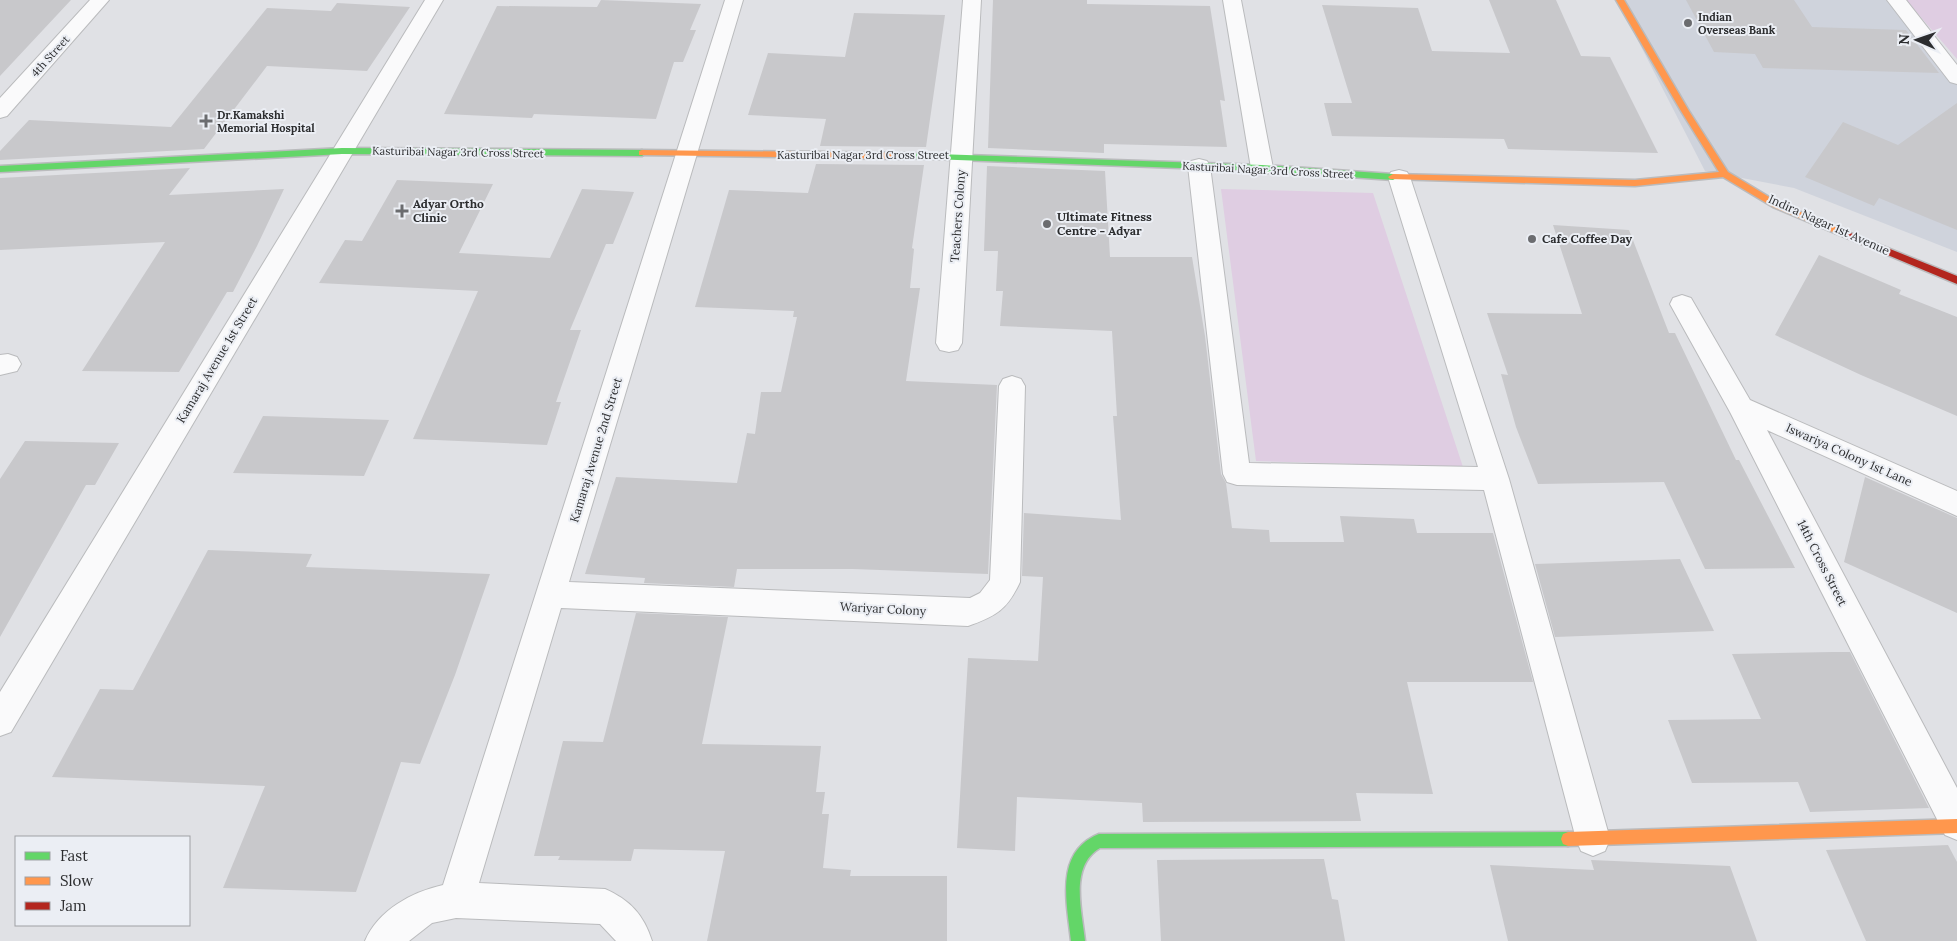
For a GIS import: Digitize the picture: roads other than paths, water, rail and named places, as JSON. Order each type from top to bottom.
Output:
[{"type":"street","name":"4th Street","points":[[0,111],[100,0]]},
{"type":"street","name":"Kamaraj Avenue 1st Street","points":[[0,721],[434,0]]},
{"type":"street","name":"Kamaraj Avenue 2nd Street","points":[[456,900],[734,0]]},
{"type":"street","name":"Teachers Colony","points":[[949,343],[972,0]]},
{"type":"street","points":[[1232,0],[1262,168]]},
{"type":"street","name":"Indira Nagar 1st Avenue","points":[[1620,0],[1685,112],[1725,174],[1776,204],[1957,280]]},
{"type":"street","points":[[1896,0],[1957,78]]},
{"type":"street","name":"Kasturibai Nagar 3rd Cross Street","points":[[0,169],[342,151],[962,156],[1262,168],[1400,177],[1635,183],[1725,174]]},
{"type":"street","points":[[1199,166],[1237,474],[1495,480]]},
{"type":"street","points":[[1400,177],[1495,480],[1593,839]]},
{"type":"street","name":"14th Cross Street","points":[[1682,304],[1741,407],[1957,825]]},
{"type":"street","name":"Wariyar Colony","points":[[552,594],[968,613],[984,607],[995,599],[1004,582],[1012,386]]},
{"type":"street","name":"Iswariya Colony 1st Lane","points":[[1741,407],[1957,504]]},
{"type":"street","points":[[1078,941],[1075,871],[1078,856],[1086,846],[1099,841],[1593,839],[1957,825]]},
{"type":"street","points":[[383,941],[395,928],[424,907],[456,900],[605,906],[620,917],[632,932],[634,941]]},
{"type":"place","name":"Indian Overseas Bank","points":[[1688,23]]},
{"type":"place","name":"Dr.Kamakshi Memorial Hospital","points":[[206,121]]},
{"type":"place","name":"Adyar Ortho Clinic","points":[[402,211]]},
{"type":"place","name":"Ultimate Fitness Centre - Adyar","points":[[1047,224]]},
{"type":"place","name":"Cafe Coffee Day","points":[[1532,239]]}]
